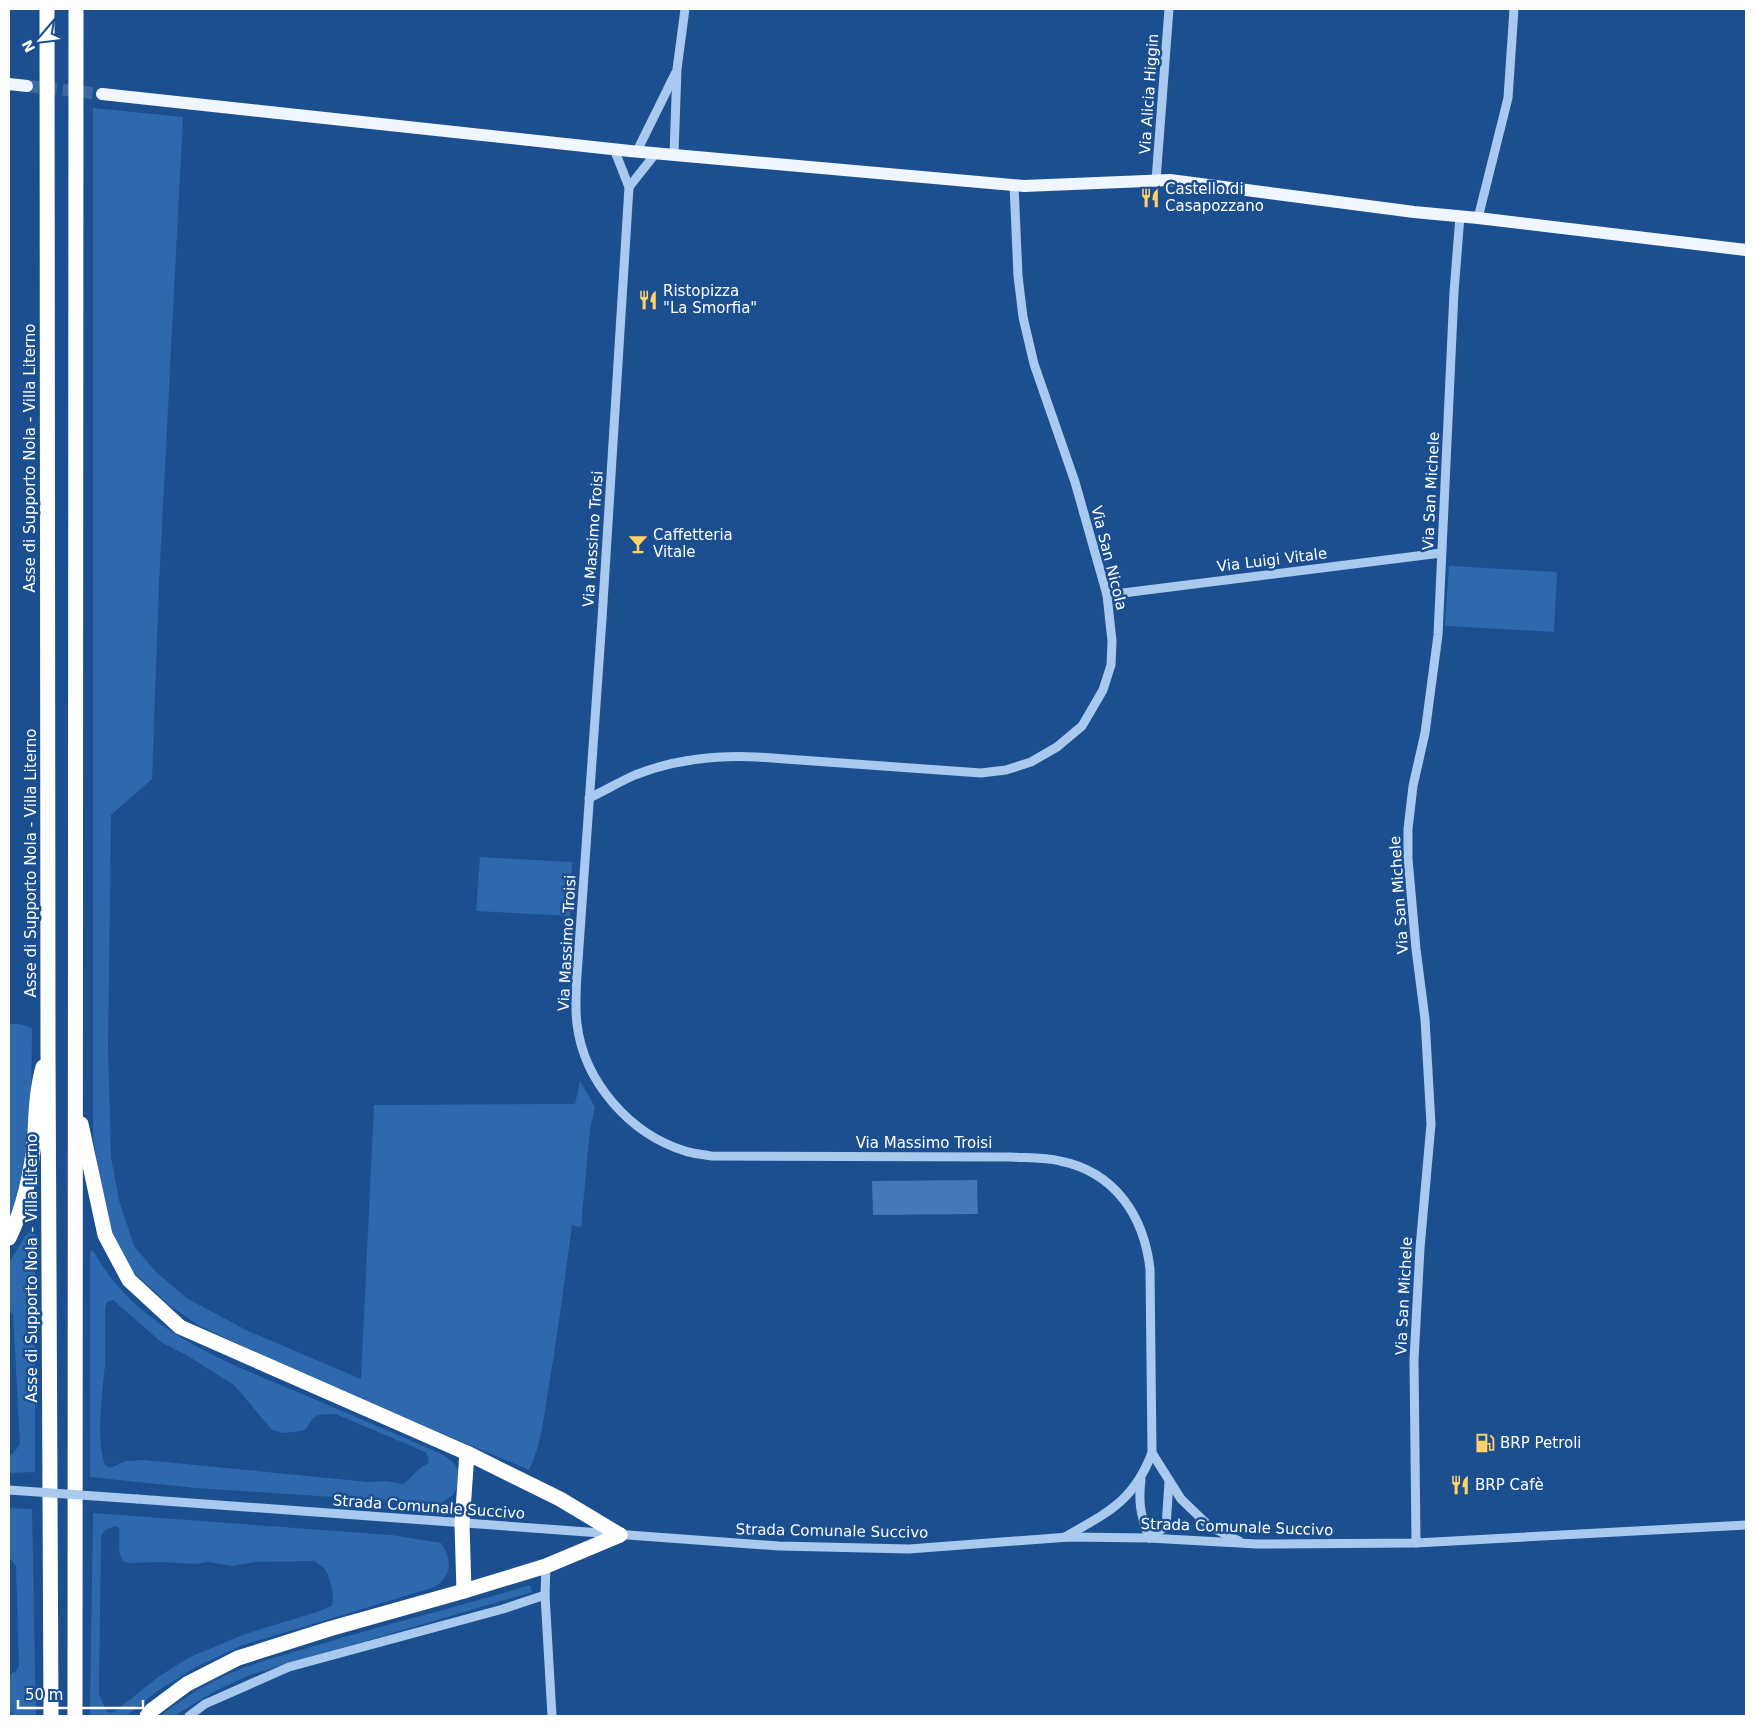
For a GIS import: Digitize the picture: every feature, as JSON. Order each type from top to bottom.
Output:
[{"type":"highway","name":"Asse di Supporto Nola - Villa Literno","points":[[47,9],[48,1049],[52,1716]]},
{"type":"highway","points":[[75,1716],[76,9]]},
{"type":"highway","points":[[9,1238],[18,1219],[28,1183],[38,1089],[48,1049]]},
{"type":"highway","points":[[75,1092],[105,1235],[129,1280],[180,1327],[467,1453],[560,1499],[620,1535]]},
{"type":"highway","points":[[464,1591],[462,1524],[467,1453]]},
{"type":"highway","points":[[147,1716],[152,1710],[187,1684],[238,1658],[329,1628],[464,1591],[546,1566],[620,1535]]},
{"type":"main road","points":[[9,84],[27,86]]},
{"type":"main road","points":[[102,94],[614,149],[1024,186],[1170,180],[1414,212],[1746,250]]},
{"type":"street","points":[[674,154],[677,69],[685,9]]},
{"type":"street","name":"Via Alicia Higgin","points":[[1156,180],[1169,9]]},
{"type":"street","points":[[1478,218],[1508,98],[1514,9]]},
{"type":"street","points":[[637,151],[677,69]]},
{"type":"street","name":"Via Massimo Troisi","points":[[614,149],[629,187],[577,975],[577,1025],[583,1050],[593,1073],[606,1094],[623,1113],[642,1130],[686,1151],[711,1156],[1010,1157],[1060,1160],[1087,1169],[1105,1180],[1120,1194],[1141,1227],[1148,1249],[1150,1269],[1152,1453],[1134,1488],[1118,1505],[1065,1537]]},
{"type":"street","points":[[629,187],[656,153]]},
{"type":"street","name":"Via San Nicola","points":[[589,798],[634,775],[662,766],[698,758],[722,756],[982,773],[1006,770],[1031,762],[1057,747],[1082,726],[1103,690],[1111,665],[1112,641],[1107,595],[1075,482],[1034,364],[1018,276],[1014,185]]},
{"type":"street","name":"Via San Michele","points":[[1416,1543],[1414,1360],[1420,1248],[1431,1124],[1425,1019],[1416,949],[1408,859],[1408,829],[1413,786],[1425,733],[1438,635],[1454,292],[1460,216]]},
{"type":"street","name":"Via Luigi Vitale","points":[[1107,595],[1441,553]]},
{"type":"street","points":[[1152,1453],[1181,1499],[1209,1526],[1244,1544]]},
{"type":"street","name":"Via Massimo Troisi","points":[[1141,1476],[1140,1514],[1148,1538]]},
{"type":"street","points":[[1148,1538],[1166,1526],[1169,1481]]},
{"type":"street","name":"Strada Comunale Succivo","points":[[9,1490],[779,1546],[909,1549],[1065,1537],[1148,1538],[1244,1544],[1416,1543],[1746,1525]]},
{"type":"street","points":[[546,1566],[545,1595],[552,1716]]},
{"type":"street","points":[[189,1716],[205,1704],[289,1667],[486,1614],[545,1595]]},
{"type":"shaded area","points":[[93,108],[183,117],[159,583],[152,779],[111,815],[108,1049],[111,1158],[119,1200],[134,1246],[157,1273],[188,1299],[248,1331],[361,1379],[374,1105],[575,1104],[580,1081],[595,1107],[590,1129],[581,1227],[572,1225],[542,1429],[537,1450],[529,1470],[307,1376],[198,1325],[168,1304],[136,1275],[122,1256],[107,1223],[93,1137]]},
{"type":"shaded area","points":[[1449,566],[1557,572],[1554,632],[1445,626]]},
{"type":"shaded area","points":[[480,857],[572,862],[570,916],[476,911]]},
{"type":"shaded area","points":[[9,1024],[19,1024],[32,1028],[31,1110],[19,1190],[9,1219]]},
{"type":"shaded area","points":[[30,1232],[35,1235],[35,1472],[9,1473],[9,1455],[13,1454],[20,1444],[13,1315],[9,1309],[9,1263],[25,1236]]},
{"type":"shaded area","points":[[93,1250],[111,1278],[132,1301],[157,1322],[184,1339],[242,1369],[442,1454],[454,1463],[459,1473],[457,1488],[453,1495],[440,1504],[196,1488],[90,1477],[90,1252]],"holes":[[[113,1300],[161,1342],[188,1356],[234,1385],[272,1430],[283,1433],[301,1431],[306,1429],[313,1418],[318,1415],[336,1414],[425,1452],[429,1463],[403,1484],[144,1460],[126,1461],[110,1468],[105,1465],[100,1442],[101,1401],[105,1363],[105,1308],[107,1302]]]},
{"type":"shaded area","points":[[9,1508],[32,1509],[36,1716],[14,1716],[9,1709],[9,1675],[16,1671],[19,1666],[16,1566],[9,1557]]},
{"type":"shaded area","points":[[93,1513],[391,1535],[441,1543],[445,1549],[449,1561],[448,1572],[435,1587],[243,1645],[196,1667],[159,1690],[126,1716],[90,1716]],"holes":[[[115,1526],[119,1528],[121,1557],[123,1561],[129,1563],[164,1562],[195,1564],[208,1562],[232,1566],[255,1562],[314,1561],[327,1572],[333,1601],[331,1606],[320,1611],[245,1634],[190,1657],[158,1677],[117,1710],[112,1713],[106,1711],[99,1694],[101,1536],[105,1530]]]},
{"type":"shaded area","points":[[530,1585],[532,1592],[250,1675],[215,1691],[174,1716],[160,1716],[186,1697],[207,1685],[255,1664]]},
{"type":"building","points":[[977,1180],[978,1214],[873,1215],[872,1181]]},
{"type":"tunnel","points":[[27,86],[102,94]]},
{"type":"place","name":"Castello di Casapozzano","points":[[1150,198]]},
{"type":"place","name":"Ristopizza \"La Smorfia\"","points":[[648,300]]},
{"type":"place","name":"Caffetteria Vitale","points":[[638,544]]},
{"type":"place","name":"BRP Petroli","points":[[1485,1443]]},
{"type":"place","name":"BRP Cafè","points":[[1460,1485]]}]
